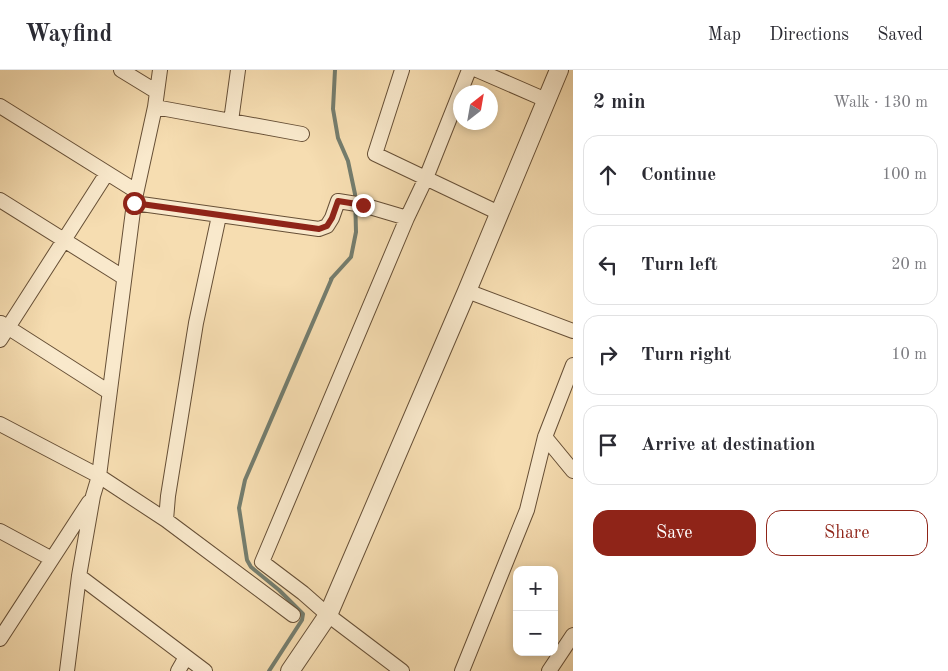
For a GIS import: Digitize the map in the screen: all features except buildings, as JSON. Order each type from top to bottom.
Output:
[{"type":"street","points":[[120,70],[156,99],[231,121],[302,134]]},
{"type":"street","points":[[67,671],[79,576],[98,476],[135,197],[156,99],[160,70]]},
{"type":"street","points":[[231,121],[238,70]]},
{"type":"street","points":[[402,70],[375,154],[499,213]]},
{"type":"street","points":[[402,671],[328,615],[303,592],[262,562],[407,218],[426,178],[470,70]]},
{"type":"street","points":[[477,70],[546,100]]},
{"type":"street","points":[[290,671],[328,615],[467,291],[559,70]]},
{"type":"street","points":[[0,106],[107,173],[135,197],[219,216],[319,229],[327,226],[338,201],[363,205],[407,218]]},
{"type":"street","points":[[107,173],[64,240],[2,330],[109,392]]},
{"type":"street","points":[[0,200],[124,277]]},
{"type":"street","points":[[166,520],[168,496],[196,322],[219,216]]},
{"type":"street","points":[[467,291],[573,331]]},
{"type":"street","points":[[462,671],[527,510],[545,437],[573,365]]},
{"type":"street","points":[[0,424],[98,476],[166,520],[292,615]]},
{"type":"street","points":[[545,437],[573,471]]},
{"type":"street","points":[[0,640],[93,496]]},
{"type":"street","points":[[0,530],[52,559]]},
{"type":"street","points":[[79,576],[205,671]]},
{"type":"street","points":[[550,671],[573,635]]},
{"type":"street","points":[[178,671],[186,657]]},
{"type":"waterway","points":[[331,279],[351,257],[356,232],[355,194],[348,161],[338,138],[333,109],[335,70]]},
{"type":"waterway","points":[[269,671],[302,620],[303,614],[279,590],[251,567],[247,560],[239,508],[245,480],[332,278]]},
{"type":"route","points":[[134,203],[319,229],[327,226],[338,201],[363,205]]}]
